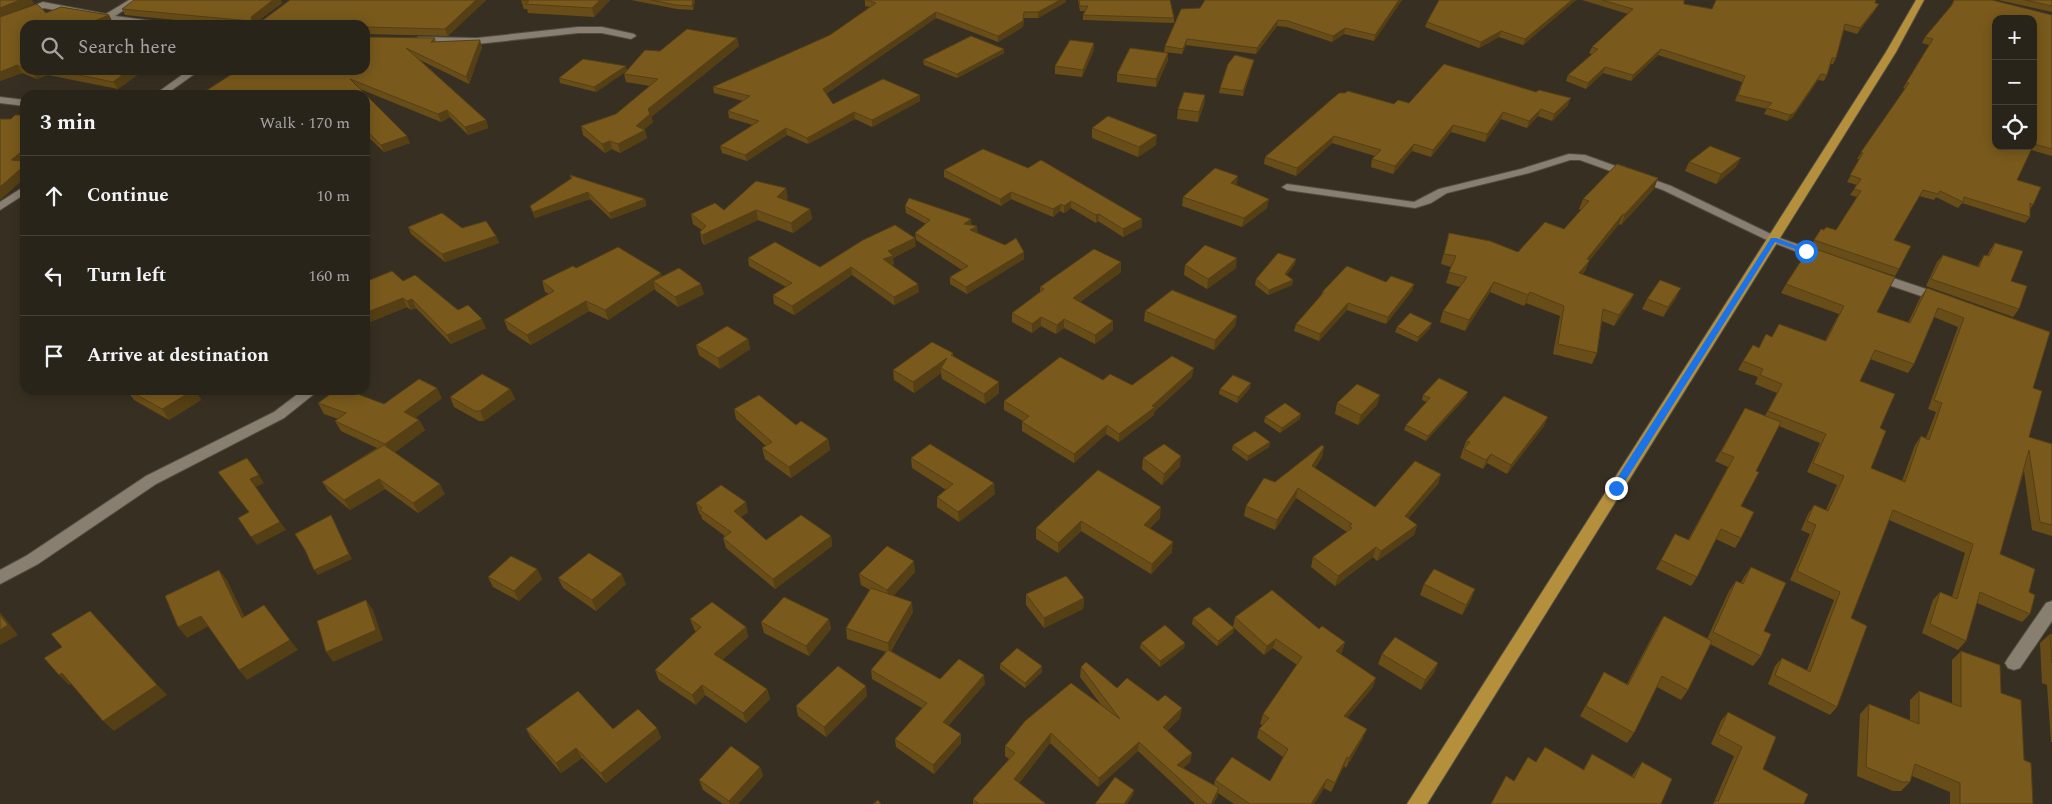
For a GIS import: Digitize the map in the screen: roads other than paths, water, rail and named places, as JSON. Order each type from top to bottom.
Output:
[{"type":"main road","points":[[1416,804],[1891,52],[1920,0]]},
{"type":"street","points":[[107,17],[135,0]]},
{"type":"street","points":[[0,22],[39,3],[127,20]]},
{"type":"street","points":[[410,40],[477,40],[578,30],[602,30],[631,36]]},
{"type":"street","points":[[166,90],[188,75]]},
{"type":"street","points":[[0,100],[20,102]]},
{"type":"street","points":[[1287,187],[1415,205],[1427,201],[1443,191],[1526,171],[1569,157],[1580,157],[1667,188],[1773,239],[1838,262]]},
{"type":"street","points":[[0,206],[20,192]]},
{"type":"street","points":[[1865,272],[1947,300]]},
{"type":"street","points":[[0,578],[32,560],[151,480],[279,415],[305,395]]},
{"type":"street","points":[[2014,662],[2052,608]]}]
